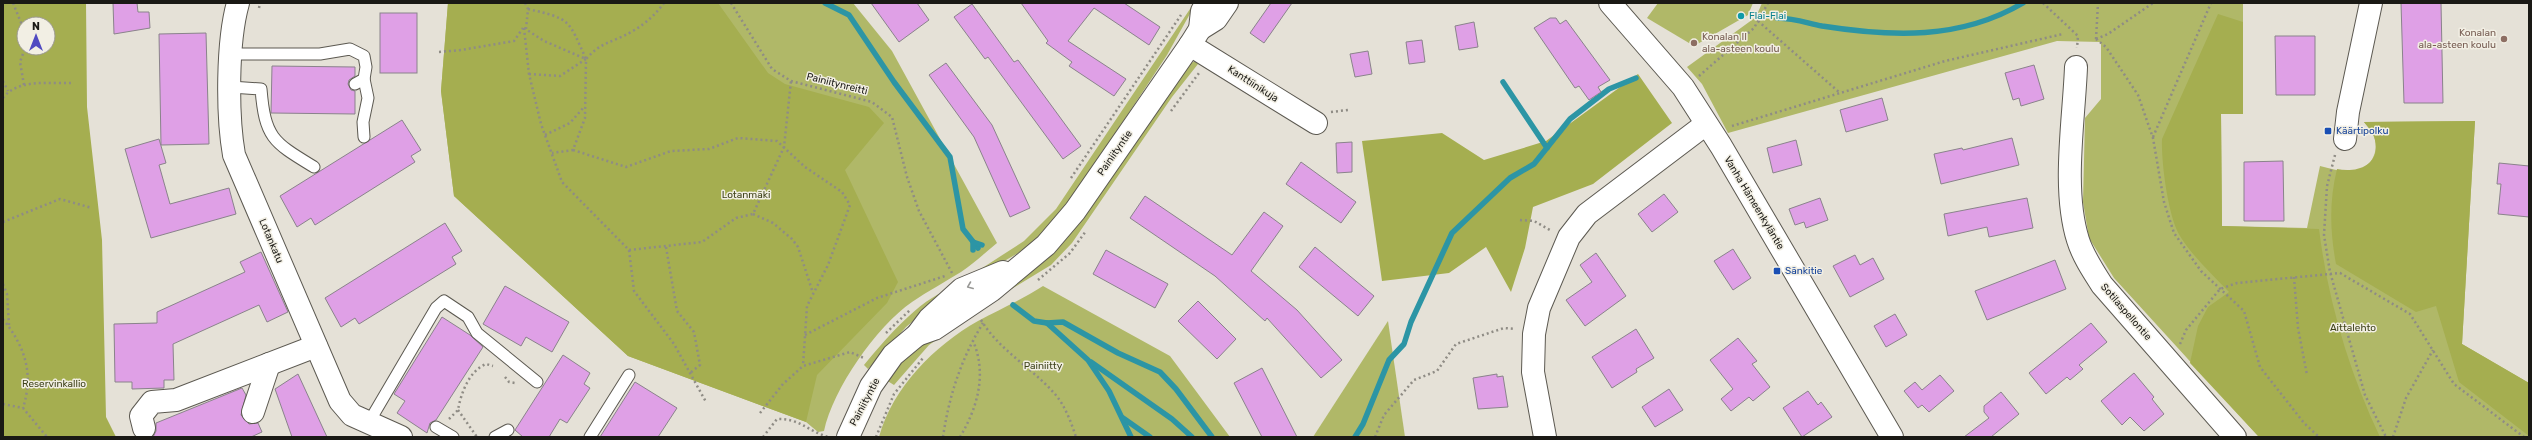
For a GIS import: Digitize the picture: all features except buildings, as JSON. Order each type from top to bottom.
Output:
[{"type":"street","name":"Lotankatu","points":[[238,3],[232,23],[231,54],[230,134],[234,155],[340,401],[352,415],[401,437]]},
{"type":"street","name":"Painiityntie","points":[[1195,37],[1202,11],[1207,3]]},
{"type":"street","name":"Painiityntie","points":[[848,437],[871,386],[893,355],[917,335],[934,329],[972,305],[1046,245],[1075,211],[1195,37],[1216,19],[1227,3]]},
{"type":"street","name":"Vanha Hämeenkyläntie","points":[[1610,3],[1683,87],[1892,437]]},
{"type":"street","points":[[2345,139],[2348,112],[2372,3]]},
{"type":"street","name":"Kanttiinikuja","points":[[1195,37],[1316,123]]},
{"type":"street","name":"Sotilaspellontie","points":[[2076,67],[2070,199],[2078,241],[2102,286],[2235,437]]},
{"type":"street","points":[[1544,437],[1533,372],[1535,331],[1542,301],[1567,241],[1587,214],[1706,124]]},
{"type":"street","points":[[144,428],[141,416],[152,402],[176,400],[316,346]]},
{"type":"street","points":[[253,412],[269,364]]},
{"type":"lane","points":[[231,54],[320,54],[350,49],[364,56],[366,67],[360,81],[368,98],[363,122],[364,137]]},
{"type":"lane","points":[[231,87],[261,89],[266,127],[284,147],[314,167]]},
{"type":"lane","points":[[370,422],[430,319],[444,301],[468,317],[477,333],[534,380]]},
{"type":"lane","points":[[590,437],[629,375]]},
{"type":"lane","points":[[440,428],[454,437]]},
{"type":"lane","points":[[495,437],[508,430]]},
{"type":"path","points":[[13,3],[18,16]]},
{"type":"path","points":[[525,3],[528,9],[525,28],[529,74],[545,135],[562,182],[629,250],[634,291],[674,344],[706,402]]},
{"type":"path","points":[[529,74],[560,76],[586,59],[598,46],[632,32],[654,15],[664,3]]},
{"type":"path","name":"Painiitynreitti","points":[[731,3],[772,69],[791,81],[872,102],[892,117],[907,177],[919,211],[953,274],[877,298],[828,321],[804,336]]},
{"type":"path","points":[[1698,77],[1754,28],[1768,3]]},
{"type":"path","points":[[2043,3],[2078,36]]},
{"type":"path","points":[[2096,39],[2098,3]]},
{"type":"path","points":[[2096,39],[2108,34],[2153,3]]},
{"type":"path","points":[[2153,138],[2211,3]]},
{"type":"path","points":[[528,9],[561,17],[571,27],[586,59],[585,118],[573,150]]},
{"type":"path","points":[[1066,185],[1184,10]]},
{"type":"path","points":[[1758,21],[1840,93]]},
{"type":"path","points":[[525,28],[544,41],[586,59]]},
{"type":"path","points":[[439,52],[514,41],[525,28]]},
{"type":"path","points":[[1729,127],[1945,61],[2063,34]]},
{"type":"path","points":[[2096,39],[2106,47],[2138,95],[2153,138],[2164,202],[2174,233],[2201,271],[2244,311],[2260,367],[2304,423],[2319,437]]},
{"type":"path","points":[[22,56],[20,62],[24,85]]},
{"type":"path","points":[[3,81],[8,91]]},
{"type":"path","points":[[753,214],[784,147],[791,81]]},
{"type":"path","points":[[3,98],[8,91],[24,85],[72,83]]},
{"type":"path","points":[[545,135],[570,123],[585,106]]},
{"type":"path","points":[[552,153],[573,150],[626,167],[671,151],[709,149],[738,138],[777,141],[805,167],[842,192],[850,205],[828,265],[807,306],[803,366]]},
{"type":"path","points":[[2345,139],[2335,156],[2327,186],[2324,235],[2330,272],[2365,395],[2386,437]]},
{"type":"path","points":[[3,222],[60,199],[92,208]]},
{"type":"path","points":[[629,250],[702,242],[736,218],[753,214],[773,223],[795,243],[813,293]]},
{"type":"path","points":[[1520,220],[1534,221],[1567,241]]},
{"type":"path","points":[[666,247],[677,311],[694,332],[700,365],[690,374]]},
{"type":"path","points":[[2179,347],[2186,330],[2220,289],[2237,283],[2330,272],[2340,273],[2410,314],[2454,384],[2524,437]]},
{"type":"path","points":[[2294,277],[2298,328],[2307,375]]},
{"type":"path","points":[[3,284],[7,294],[9,326]]},
{"type":"path","points":[[979,317],[990,335],[1055,394],[1070,420],[1076,437]]},
{"type":"path","points":[[3,319],[14,333],[25,358],[30,388],[23,408]]},
{"type":"path","points":[[943,437],[947,410],[962,361],[972,340],[983,323]]},
{"type":"path","points":[[1375,437],[1384,415],[1414,380],[1437,371],[1456,344],[1504,328],[1535,331]]},
{"type":"path","points":[[960,437],[978,397],[981,373],[978,353],[972,340]]},
{"type":"path","points":[[2393,437],[2406,398],[2433,350]]},
{"type":"path","points":[[760,413],[783,384],[803,366],[850,352],[864,358]]},
{"type":"path","points":[[440,428],[450,416],[458,410],[461,397],[476,368],[486,364],[498,369]]},
{"type":"path","points":[[502,372],[513,384],[534,380]]},
{"type":"path","points":[[3,404],[23,408],[46,437]]},
{"type":"path","points":[[458,410],[477,437]]},
{"type":"path","points":[[763,437],[777,419],[790,419],[813,433],[828,437]]},
{"type":"green space","name":"Reservinkallio","points":[[3,3],[86,3],[87,107],[102,240],[106,417],[116,437],[3,437]]},
{"type":"green space","name":"Lotanmäki","points":[[448,3],[853,3],[892,51],[997,243],[961,272],[912,302],[884,327],[846,378],[836,397],[824,431],[818,432],[806,422],[628,356],[454,196],[441,91]]},
{"type":"green space","name":"Lotanmäki","points":[[448,3],[718,3],[768,73],[785,84],[869,107],[884,123],[845,170],[898,282],[887,303],[817,375],[806,422],[628,356],[454,196],[441,91]]},
{"type":"green space","points":[[1194,3],[1196,3],[1167,55],[1062,214],[1041,236],[1020,252],[970,278],[970,276],[1024,241],[1056,209]]},
{"type":"green space","name":"Konalan II ala-asteen koulu","points":[[1658,3],[1753,3],[1748,15],[1694,46],[1647,18]]},
{"type":"green space","name":"Aittalehto","points":[[1762,3],[2243,3],[2243,114],[2221,114],[2222,226],[2307,228],[2320,166],[2348,172],[2360,170],[2373,158],[2376,147],[2375,140],[2364,122],[2475,121],[2462,344],[2529,383],[2529,437],[2259,437],[2114,278],[2089,238],[2083,202],[2085,118],[2101,99],[2101,42],[2057,41],[1728,133],[1702,84],[1687,67],[1756,17]]},
{"type":"green space","points":[[2218,14],[2243,22],[2243,114],[2221,114],[2222,226],[2319,229],[2328,283],[2341,336],[2349,362],[2380,437],[2259,437],[2190,363],[2198,326],[2208,307],[2229,292],[2191,251],[2180,236],[2176,227],[2166,189],[2162,139]]},
{"type":"green space","points":[[1195,61],[1198,64],[1172,97],[1072,243],[1051,265],[985,305],[1046,260],[1075,228],[1179,70]]},
{"type":"green space","points":[[1638,74],[1672,123],[1593,184],[1533,207],[1525,248],[1511,292],[1486,247],[1449,273],[1382,281],[1362,141],[1442,133],[1484,160],[1546,141]]},
{"type":"green space","points":[[2475,121],[2462,344],[2529,383],[2529,436],[2459,382],[2436,306],[2416,312],[2336,264],[2332,240],[2331,216],[2334,181],[2337,169],[2352,170],[2365,166],[2371,162],[2376,149],[2374,137],[2371,130],[2364,122]]},
{"type":"green space","name":"Painiitty","points":[[1043,286],[1170,356],[1230,437],[879,437],[885,419],[894,401],[917,370],[931,356],[962,331],[978,321]]},
{"type":"green space","points":[[949,290],[906,327],[868,369],[864,365],[914,311],[926,302]]},
{"type":"green space","points":[[967,318],[929,345],[894,385],[886,380],[907,353]]},
{"type":"green space","points":[[1388,321],[1405,437],[1313,437]]},
{"type":"waterway","points":[[825,3],[849,15],[894,82],[950,157],[963,229],[978,248]]},
{"type":"waterway","points":[[1777,18],[1848,30],[1900,33],[1925,32],[1975,24],[1999,15],[2023,3]]},
{"type":"waterway","points":[[1355,437],[1363,424],[1389,360],[1404,344],[1411,322],[1452,233],[1510,178],[1534,164],[1570,119],[1609,89],[1636,78]]},
{"type":"waterway","points":[[1503,82],[1547,148]]},
{"type":"waterway","points":[[973,250],[973,242],[982,245]]},
{"type":"waterway","points":[[1013,305],[1034,321],[1047,323],[1088,360],[1109,391],[1131,437]]},
{"type":"waterway","points":[[1047,323],[1063,322],[1118,353],[1160,372],[1176,389],[1212,437]]},
{"type":"waterway","points":[[1091,362],[1172,419],[1192,437]]},
{"type":"waterway","points":[[1123,418],[1150,437]]},
{"type":"place","name":"Flai-Flai","points":[[1741,16]]},
{"type":"place","name":"Konalan ala-asteen koulu","points":[[2504,39]]},
{"type":"place","name":"Konalan II ala-asteen koulu","points":[[1694,43]]},
{"type":"place","name":"Käärtipolku","points":[[2328,131]]},
{"type":"place","name":"Sänkitie","points":[[1777,271]]}]
